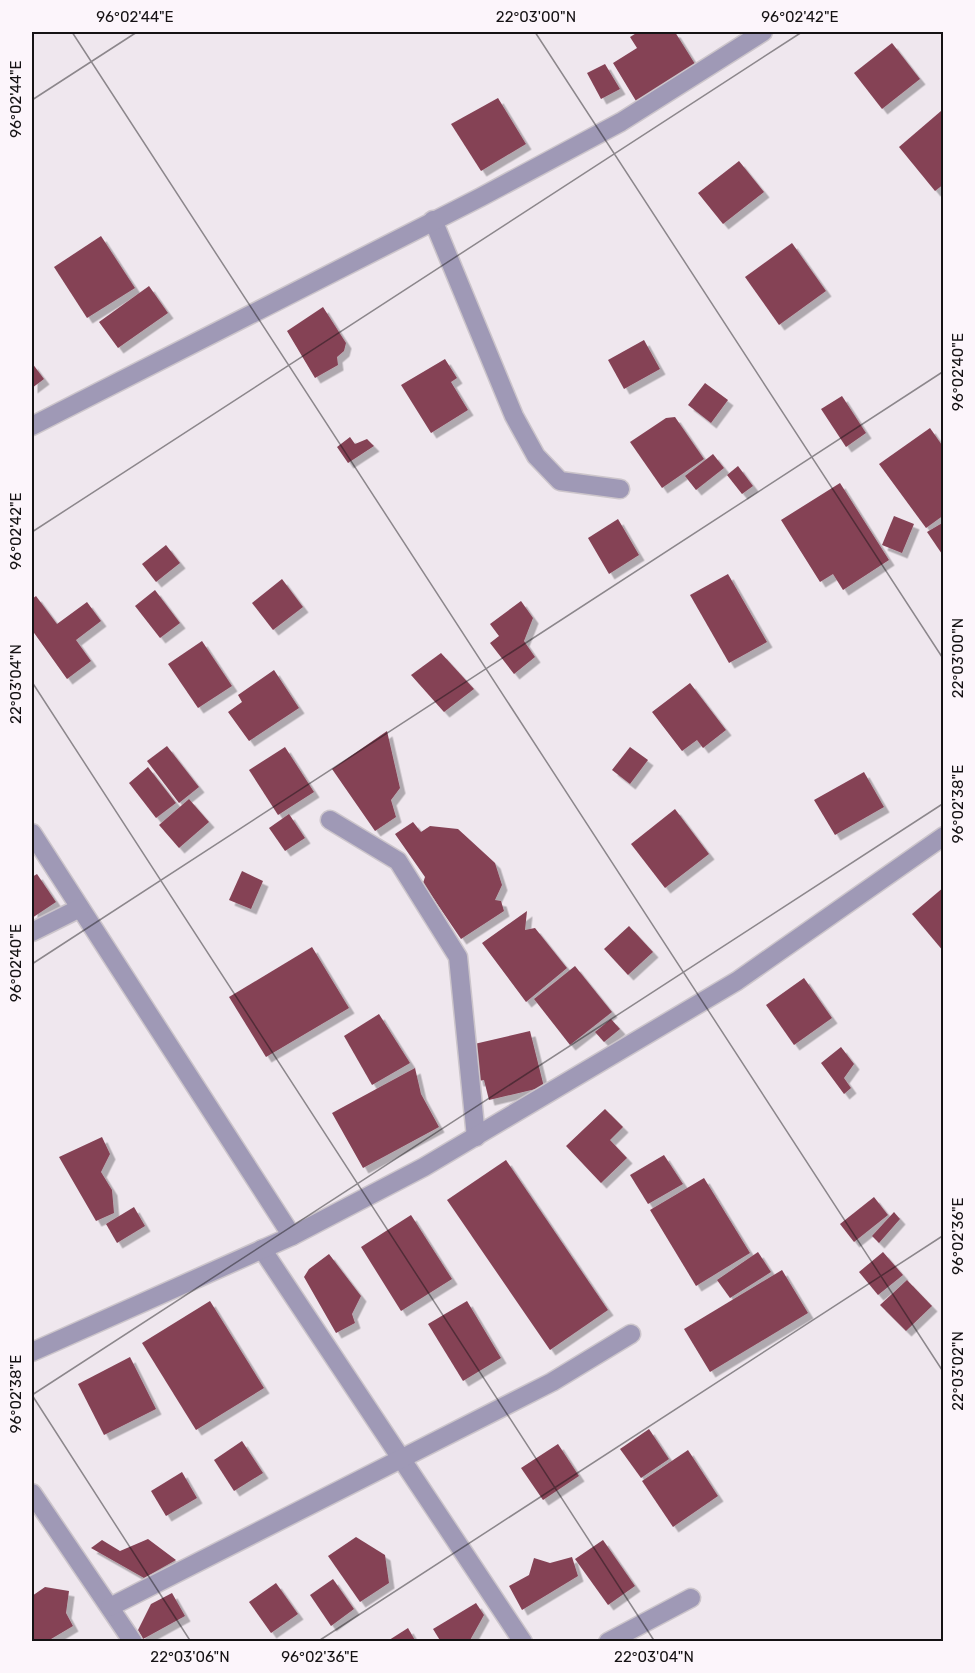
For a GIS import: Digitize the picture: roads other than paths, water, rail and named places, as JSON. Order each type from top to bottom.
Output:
[{"type":"street","points":[[32,426],[481,197],[621,122],[763,32]]},
{"type":"street","points":[[433,220],[514,416],[536,456],[560,481],[620,489]]},
{"type":"street","points":[[330,820],[398,861],[458,957],[476,1137]]},
{"type":"street","points":[[32,833],[292,1236]]},
{"type":"street","points":[[32,1352],[292,1236],[424,1167],[737,981],[942,838]]},
{"type":"street","points":[[32,932],[80,908]]},
{"type":"street","points":[[262,1249],[523,1641]]},
{"type":"street","points":[[110,1607],[552,1382],[631,1334]]},
{"type":"street","points":[[32,1493],[133,1641]]},
{"type":"street","points":[[608,1641],[691,1598]]}]
